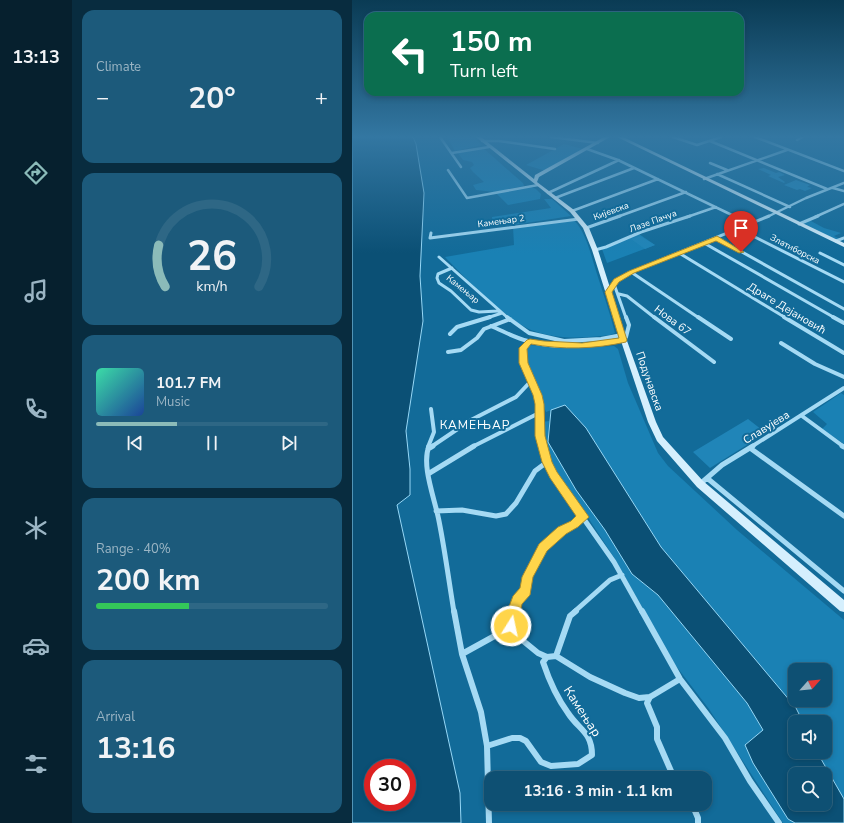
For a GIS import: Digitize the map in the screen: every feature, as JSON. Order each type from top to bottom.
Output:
[{"type":"street","points":[[452,175],[467,198],[537,184],[538,175]]},
{"type":"street","name":"Подунавска","points":[[526,175],[572,211],[586,228],[595,250],[652,422],[660,439],[700,484],[844,607]]},
{"type":"street","points":[[548,192],[585,175]]},
{"type":"street","points":[[555,198],[614,175]]},
{"type":"street","points":[[650,175],[717,206],[750,224]]},
{"type":"street","points":[[697,175],[844,245]]},
{"type":"street","points":[[704,179],[713,175]]},
{"type":"street","points":[[720,175],[790,207]]},
{"type":"street","points":[[794,175],[827,189]]},
{"type":"street","points":[[572,211],[658,179]]},
{"type":"street","points":[[608,292],[616,281],[631,272],[739,229],[827,189],[844,183]]},
{"type":"street","points":[[832,188],[844,191]]},
{"type":"street","name":"Кијевска","points":[[586,228],[686,192]]},
{"type":"street","points":[[799,224],[844,204]]},
{"type":"street","name":"Лазе Пачуа","points":[[595,250],[717,206]]},
{"type":"street","name":"Камењар 2","points":[[431,233],[430,238],[579,219]]},
{"type":"street","name":"Златиборска","points":[[739,229],[844,282]]},
{"type":"street","points":[[717,238],[844,309]]},
{"type":"street","points":[[836,241],[844,238]]},
{"type":"street","points":[[704,243],[844,323]]},
{"type":"street","name":"Драге Дејановић","points":[[679,253],[844,353]]},
{"type":"street","points":[[820,253],[844,265]]},
{"type":"street","name":"Камењар","points":[[439,257],[500,312],[529,333],[564,341],[623,338]]},
{"type":"street","name":"Камењар","points":[[452,268],[438,274],[438,280],[443,286],[451,291],[470,310],[478,312],[500,312]]},
{"type":"street","points":[[631,272],[731,339]]},
{"type":"street","points":[[491,326],[530,342],[544,344],[582,346],[626,337],[629,325],[619,294],[614,284]]},
{"type":"street","name":"Нова 67","points":[[619,294],[627,296],[714,362]]},
{"type":"street","name":"Камењар","points":[[450,334],[457,327],[500,312]]},
{"type":"street","points":[[448,352],[461,350],[476,340],[484,329],[510,320]]},
{"type":"street","points":[[530,342],[523,348],[523,357],[526,373],[537,395],[540,436],[547,462],[553,475],[622,575],[680,679],[725,738],[750,781],[779,823]]},
{"type":"street","points":[[781,343],[815,364],[844,377]]},
{"type":"street","points":[[428,449],[471,420],[516,397],[531,381]]},
{"type":"street","name":"Славујева","points":[[700,484],[722,465],[802,416],[844,388]]},
{"type":"street","points":[[430,409],[434,432],[426,453],[428,474],[462,654],[481,712],[487,746],[489,823]]},
{"type":"street","points":[[428,474],[478,443],[525,423],[539,413]]},
{"type":"street","points":[[802,416],[844,447]]},
{"type":"street","points":[[750,448],[844,516]]},
{"type":"street","points":[[436,511],[462,510],[496,516],[506,514],[516,502],[535,471],[547,462]]},
{"type":"street","points":[[707,478],[844,591]]},
{"type":"street","points":[[583,517],[574,524],[562,530],[543,547],[528,577],[526,591],[517,600],[513,612],[511,626],[516,635],[546,657],[556,656],[570,616],[610,580],[622,575]]},
{"type":"street","points":[[462,654],[511,626]]},
{"type":"street","name":"Камењар","points":[[556,656],[590,677],[625,694],[639,698],[650,697]]},
{"type":"street","name":"Камењар","points":[[487,746],[512,738],[520,738],[526,741],[541,762],[551,766],[578,764],[592,755],[593,748],[589,737],[569,715],[548,676],[543,662],[546,657]]},
{"type":"street","points":[[671,771],[657,739],[657,727],[647,703],[650,697],[680,679]]},
{"type":"street","points":[[695,811],[698,818],[698,823]]},
{"type":"shaded area","points":[[352,175],[421,175],[424,193],[420,276],[423,321],[406,431],[410,469],[410,495],[397,505],[460,793],[461,823],[352,823]]},
{"type":"shaded area","points":[[477,175],[514,175],[523,183],[524,186],[495,192],[476,190],[473,185],[484,182]]},
{"type":"shaded area","points":[[529,186],[536,189],[541,194],[540,199],[508,205],[496,193]]},
{"type":"shaded area","points":[[544,199],[552,199],[571,216],[513,225],[512,222],[492,223],[492,217],[551,208]]},
{"type":"shaded area","points":[[574,220],[582,232],[591,253],[615,333],[610,335],[562,337],[534,331],[512,319],[463,276],[445,257],[514,245],[513,227]]},
{"type":"shaded area","points":[[809,220],[824,228],[841,233],[834,236],[840,239],[837,240],[801,224]]},
{"type":"shaded area","points":[[639,234],[655,245],[607,263],[602,249]]},
{"type":"shaded area","points":[[527,345],[579,348],[614,346],[618,349],[628,383],[658,453],[668,466],[737,530],[844,620],[844,799],[832,778],[832,767],[826,767],[821,759],[832,759],[832,715],[800,715],[795,707],[832,707],[832,663],[788,663],[788,698],[661,547],[586,428],[565,405],[546,412],[524,352]]},
{"type":"shaded area","points":[[841,393],[844,395],[844,444],[822,429],[827,424],[813,412]]},
{"type":"shaded area","points":[[565,405],[586,428],[661,547],[788,698],[788,707],[796,708],[800,715],[788,715],[788,759],[821,759],[826,767],[788,767],[788,811],[832,811],[832,778],[844,799],[844,823],[795,823],[788,819],[753,763],[745,745],[763,730],[747,703],[658,595],[632,574],[605,530],[576,490],[548,442],[551,410]]},
{"type":"shaded area","points":[[549,421],[548,442],[576,490],[605,530],[632,574],[658,595],[747,703],[763,731],[746,745],[753,763],[788,819],[795,823],[783,823],[709,709],[673,662],[615,559],[585,513],[559,478],[549,459],[542,422]]},
{"type":"building","points":[[784,175],[778,177],[785,182],[784,183],[768,176]]},
{"type":"building","points":[[796,180],[810,185],[807,187],[812,188],[805,191],[800,189],[797,190],[784,185]]},
{"type":"building","points":[[640,236],[655,245],[645,249],[631,239]]},
{"type":"building","points":[[748,419],[766,433],[710,468],[693,452]]},
{"type":"district","name":"КАМЕЊАР","points":[[475,425]]},
{"type":"route","points":[[511,626],[511,619],[517,600],[526,591],[528,577],[543,547],[562,530],[574,524],[583,517],[553,475],[543,450],[540,436],[539,404],[537,395],[526,373],[523,363],[523,348],[526,343],[530,342],[582,346],[623,340],[608,292],[616,281],[631,272],[717,238],[741,252]]}]
